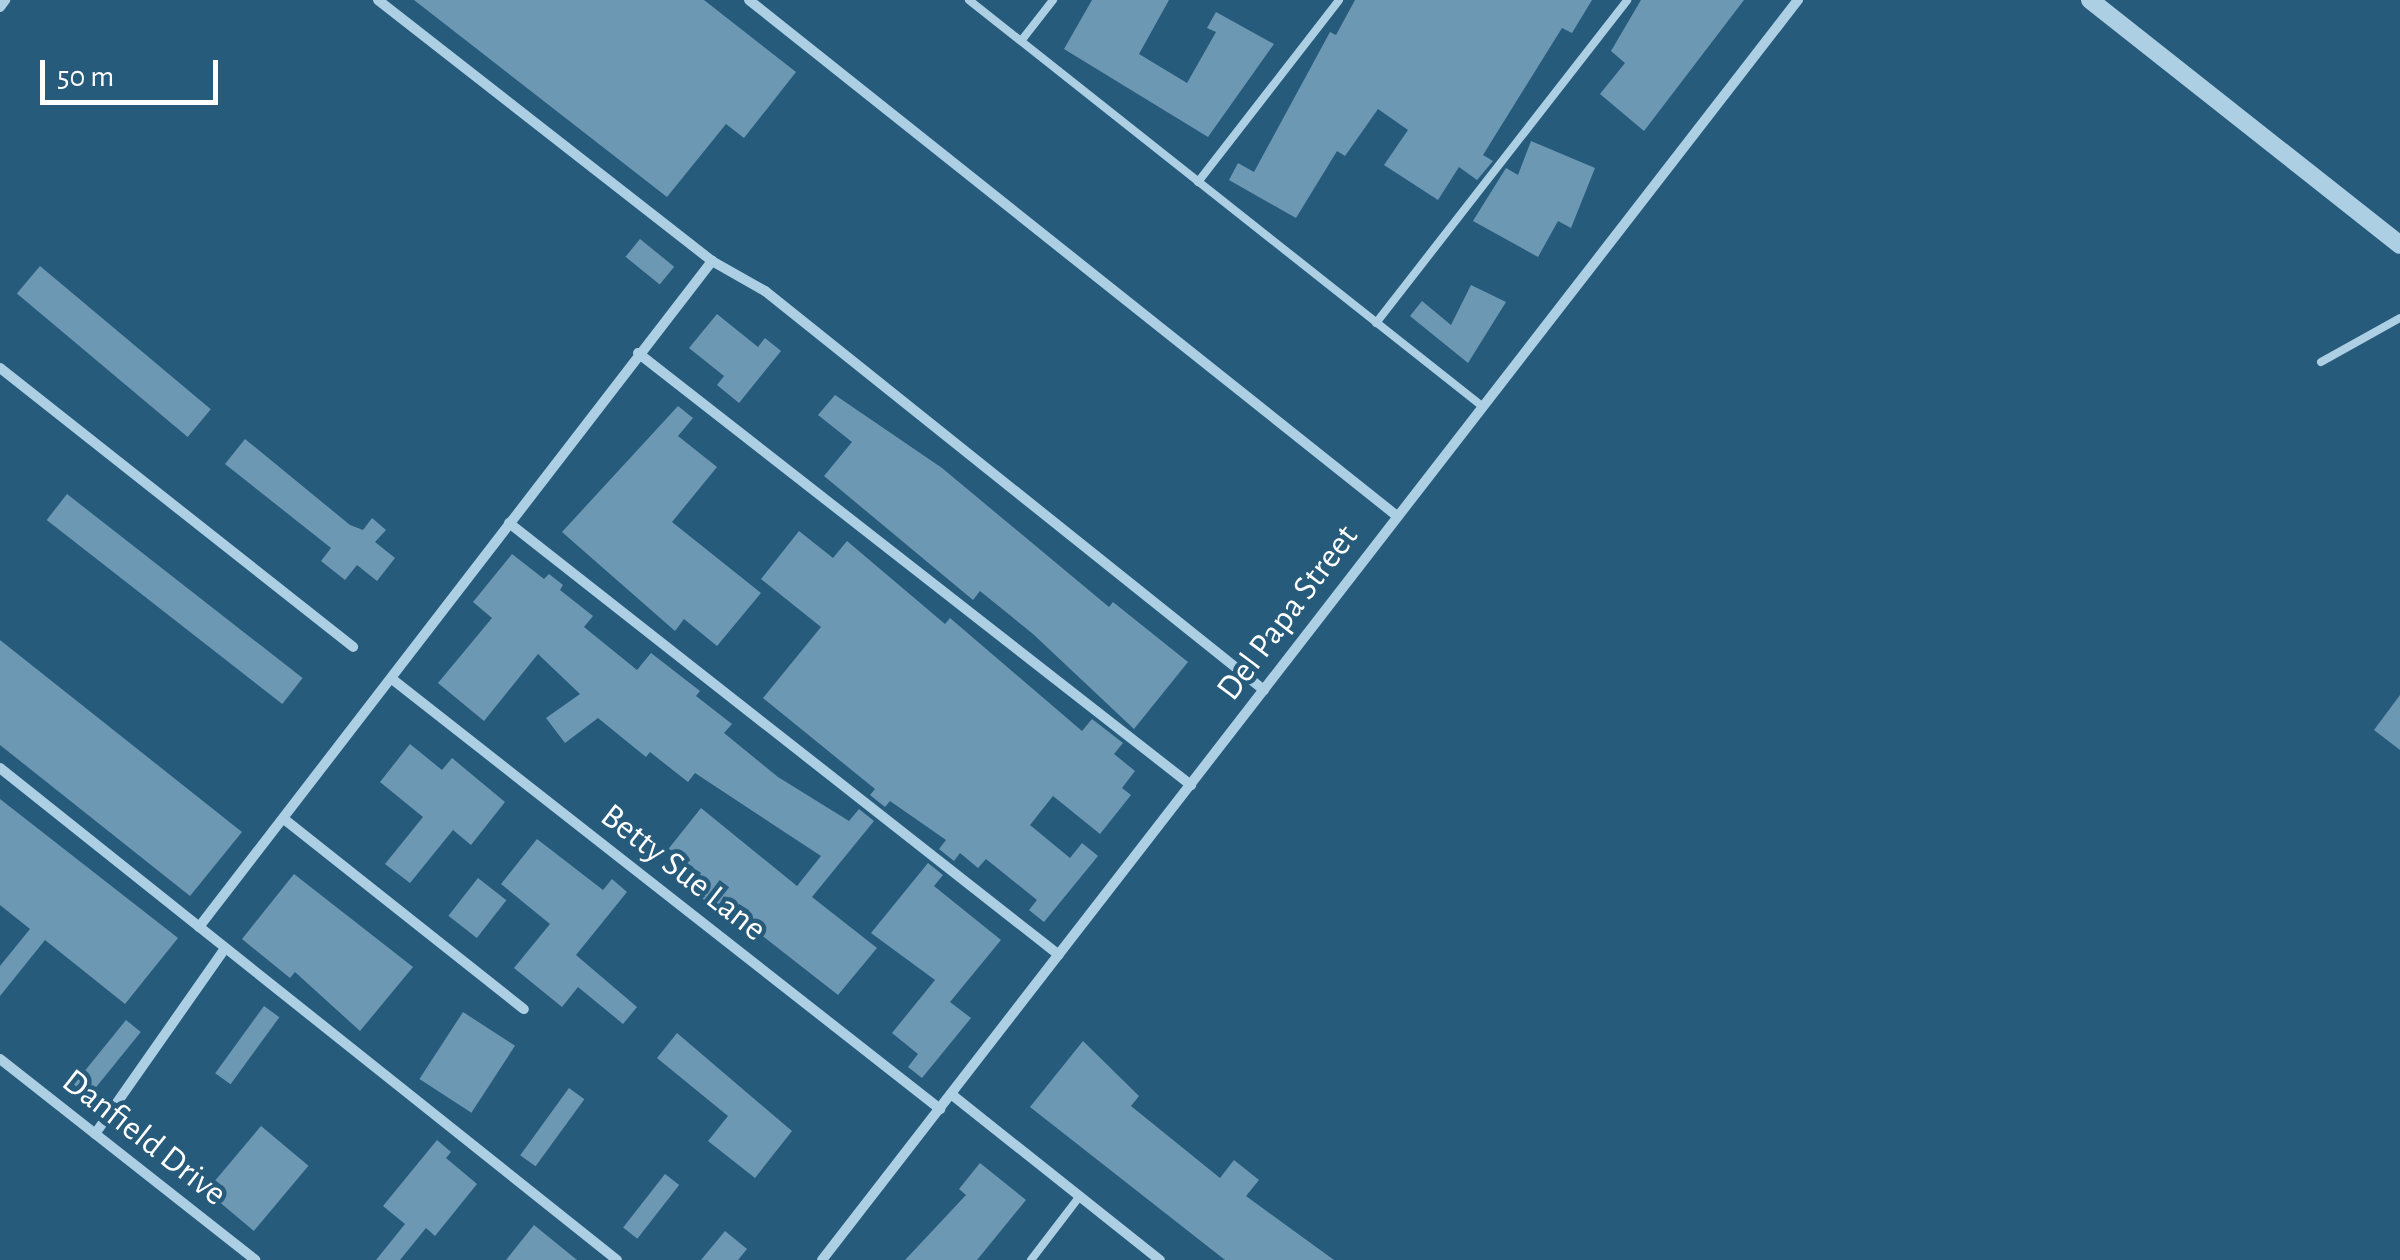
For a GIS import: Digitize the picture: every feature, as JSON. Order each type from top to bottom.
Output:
[{"type":"street","points":[[0,7],[6,0]]},
{"type":"street","points":[[378,0],[712,261],[766,292],[1264,690]]},
{"type":"street","points":[[749,0],[1398,516]]},
{"type":"street","name":"Del Papa Street","points":[[822,1260],[1798,0]]},
{"type":"street","points":[[2090,0],[2400,246]]},
{"type":"street","points":[[199,927],[712,261]]},
{"type":"street","points":[[638,354],[1191,785]]},
{"type":"street","points":[[0,368],[353,647]]},
{"type":"street","points":[[508,523],[1059,955]]},
{"type":"street","name":"Betty Sue Lane","points":[[392,680],[940,1109]]},
{"type":"street","points":[[0,768],[618,1260]]},
{"type":"street","points":[[284,819],[524,1009]]},
{"type":"street","points":[[95,1134],[225,948]]},
{"type":"street","name":"Danfield Drive","points":[[0,1060],[255,1260]]},
{"type":"street","points":[[951,1094],[1160,1260]]},
{"type":"lane","points":[[969,0],[1482,406]]},
{"type":"lane","points":[[1021,41],[1052,0]]},
{"type":"lane","points":[[1198,182],[1338,0]]},
{"type":"lane","points":[[1376,323],[1627,0]]},
{"type":"lane","points":[[2322,362],[2400,318]]},
{"type":"lane","points":[[1031,1260],[1080,1196]]},
{"type":"building","points":[[414,0],[704,0],[796,72],[744,138],[726,124],[667,197]]},
{"type":"building","points":[[1092,0],[1169,0],[1139,54],[1187,83],[1216,32],[1207,28],[1216,12],[1274,44],[1208,137],[1064,49]]},
{"type":"building","points":[[1355,0],[1592,0],[1572,33],[1562,28],[1483,155],[1493,161],[1477,180],[1459,167],[1438,200],[1384,165],[1408,130],[1378,109],[1345,156],[1337,151],[1296,218],[1229,180],[1238,163],[1254,172],[1330,32],[1336,35]]},
{"type":"building","points":[[1641,0],[1744,0],[1644,131],[1600,94],[1625,63],[1611,51]]},
{"type":"building","points":[[1531,141],[1595,168],[1571,228],[1558,221],[1538,257],[1473,221],[1506,168],[1518,175]]},
{"type":"building","points":[[640,239],[674,267],[660,285],[626,257]]},
{"type":"building","points":[[40,266],[211,409],[188,437],[17,294]]},
{"type":"building","points":[[1471,285],[1506,302],[1468,363],[1410,316],[1422,301],[1451,325]]},
{"type":"building","points":[[717,314],[758,347],[765,338],[781,351],[739,403],[717,385],[724,376],[689,348]]},
{"type":"building","points":[[835,395],[942,468],[1109,607],[1113,602],[1188,662],[1134,729],[1033,634],[980,591],[973,600],[824,476],[852,442],[818,415]]},
{"type":"building","points":[[678,406],[693,418],[678,436],[717,467],[672,522],[761,593],[717,646],[684,619],[675,631],[562,532]]},
{"type":"building","points":[[245,439],[350,525],[363,530],[372,518],[386,530],[375,542],[395,558],[377,581],[357,565],[345,580],[321,561],[331,548],[225,464]]},
{"type":"building","points":[[67,494],[303,678],[282,704],[47,520]]},
{"type":"building","points":[[799,531],[833,558],[847,541],[945,624],[950,618],[1082,731],[1092,719],[1123,743],[1114,754],[1135,771],[1122,788],[1131,795],[1100,834],[1053,796],[1030,825],[1070,858],[1082,843],[1098,856],[1044,922],[1029,910],[1037,900],[986,859],[978,868],[960,853],[954,861],[939,849],[946,840],[890,801],[885,807],[870,795],[875,789],[763,698],[821,627],[761,579]]},
{"type":"building","points":[[512,554],[544,579],[549,574],[563,585],[560,590],[593,616],[584,627],[637,670],[651,653],[700,691],[696,696],[732,724],[724,733],[778,777],[849,821],[859,809],[874,821],[812,897],[877,948],[838,995],[736,915],[732,919],[680,883],[690,871],[666,852],[701,808],[797,886],[821,856],[695,773],[688,782],[650,752],[646,757],[598,718],[565,743],[546,718],[580,694],[538,654],[484,721],[438,683],[492,618],[473,602]]},
{"type":"building","points":[[0,640],[242,832],[190,896],[0,745]]},
{"type":"building","points":[[2400,695],[2400,750],[2374,730]]},
{"type":"building","points":[[410,744],[442,770],[452,758],[505,802],[471,845],[453,830],[410,883],[385,864],[423,817],[380,782]]},
{"type":"building","points":[[0,799],[178,938],[125,1004],[45,940],[0,996],[0,966],[30,929],[0,905]]},
{"type":"building","points":[[537,839],[603,890],[612,879],[627,892],[576,955],[637,1007],[623,1024],[578,987],[562,1007],[514,968],[550,924],[501,884]]},
{"type":"building","points":[[928,863],[943,875],[934,886],[1001,940],[950,1002],[971,1018],[922,1078],[908,1067],[918,1054],[892,1033],[935,980],[871,933]]},
{"type":"building","points":[[294,874],[413,967],[360,1031],[295,972],[290,978],[242,939]]},
{"type":"building","points":[[478,878],[506,900],[477,938],[448,916]]},
{"type":"building","points":[[264,1006],[279,1017],[231,1084],[215,1073]]},
{"type":"building","points":[[463,1012],[515,1046],[471,1113],[419,1079]]},
{"type":"building","points":[[126,1020],[141,1032],[89,1096],[74,1085]]},
{"type":"building","points":[[677,1033],[792,1131],[755,1178],[708,1141],[728,1116],[657,1058]]},
{"type":"building","points":[[1083,1041],[1139,1096],[1131,1106],[1220,1178],[1234,1160],[1259,1180],[1246,1196],[1334,1260],[1225,1260],[1030,1107]]},
{"type":"building","points":[[569,1088],[584,1099],[536,1166],[520,1155]]},
{"type":"building","points":[[261,1126],[308,1166],[254,1231],[206,1191]]},
{"type":"building","points":[[437,1140],[451,1152],[446,1158],[477,1184],[435,1236],[426,1228],[400,1260],[376,1260],[405,1224],[383,1206]]},
{"type":"building","points":[[980,1163],[1026,1200],[977,1260],[905,1260],[966,1195],[959,1189]]},
{"type":"building","points":[[665,1174],[679,1185],[637,1239],[623,1228]]},
{"type":"building","points":[[534,1225],[577,1260],[506,1260]]},
{"type":"building","points":[[725,1231],[747,1249],[738,1260],[701,1260]]}]
